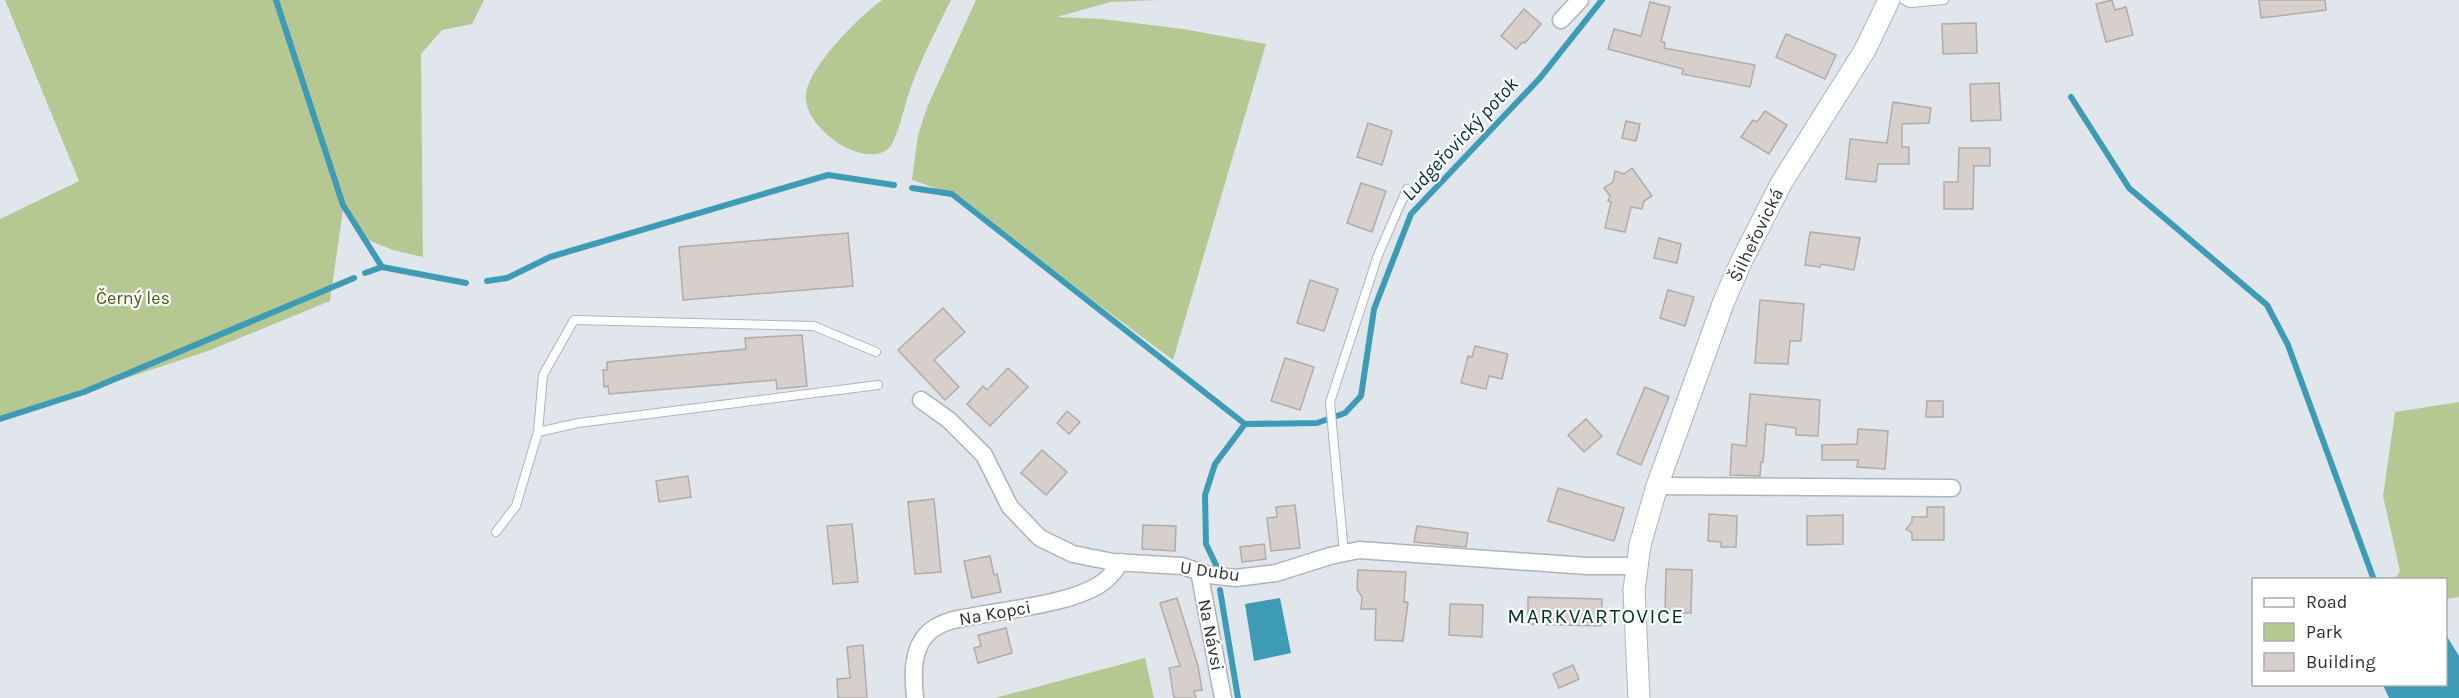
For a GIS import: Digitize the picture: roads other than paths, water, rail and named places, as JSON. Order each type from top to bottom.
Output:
[{"type":"street","points":[[1561,20],[1580,0]]},
{"type":"street","name":"Šilheřovická","points":[[1639,698],[1634,590],[1640,545],[1657,486],[1742,260],[1782,182],[1860,58],[1888,0]]},
{"type":"street","name":"U Dubu","points":[[921,400],[949,420],[984,455],[1010,507],[1041,538],[1073,554],[1121,562],[1182,566],[1236,578],[1276,573],[1359,550],[1587,566],[1637,566]]},
{"type":"street","points":[[1657,486],[1952,488]]},
{"type":"street","name":"Na Kopci","points":[[915,698],[913,676],[917,650],[929,632],[953,620],[1043,604],[1085,591],[1105,581],[1121,562]]},
{"type":"street","name":"Na Návsi","points":[[1199,571],[1223,698]]},
{"type":"lane","points":[[1904,0],[1910,3],[1944,0]]},
{"type":"lane","points":[[1344,553],[1330,402],[1378,255],[1407,189]]},
{"type":"lane","points":[[496,532],[516,507],[538,432],[543,375],[574,320],[814,326],[876,352]]},
{"type":"lane","points":[[538,432],[578,423],[878,385]]},
{"type":"water","points":[[1280,598],[1291,653],[1254,661],[1245,604]]},
{"type":"water","points":[[2447,637],[2459,656],[2459,698],[2389,698],[2383,686],[2447,686]]},
{"type":"waterway","points":[[276,0],[343,205],[382,267]]},
{"type":"waterway","name":"Ludgeřovický potok","points":[[1217,567],[1206,544],[1205,495],[1215,464],[1245,424],[1317,423],[1345,413],[1361,396],[1374,309],[1411,214],[1540,78],[1602,0]]},
{"type":"waterway","points":[[2071,97],[2129,188],[2267,305],[2288,345],[2373,578]]},
{"type":"waterway","points":[[487,281],[507,278],[550,257],[828,175],[894,185]]},
{"type":"waterway","points":[[912,188],[952,194],[1245,424]]},
{"type":"waterway","points":[[365,273],[382,267],[466,283]]},
{"type":"waterway","points":[[0,419],[84,392],[354,278]]},
{"type":"waterway","name":"Ludgeřovický potok","points":[[1220,590],[1238,698]]},
{"type":"district","name":"MARKVARTOVICE","points":[[1596,616]]},
{"type":"park label","name":"Černý les","points":[[133,298]]}]
